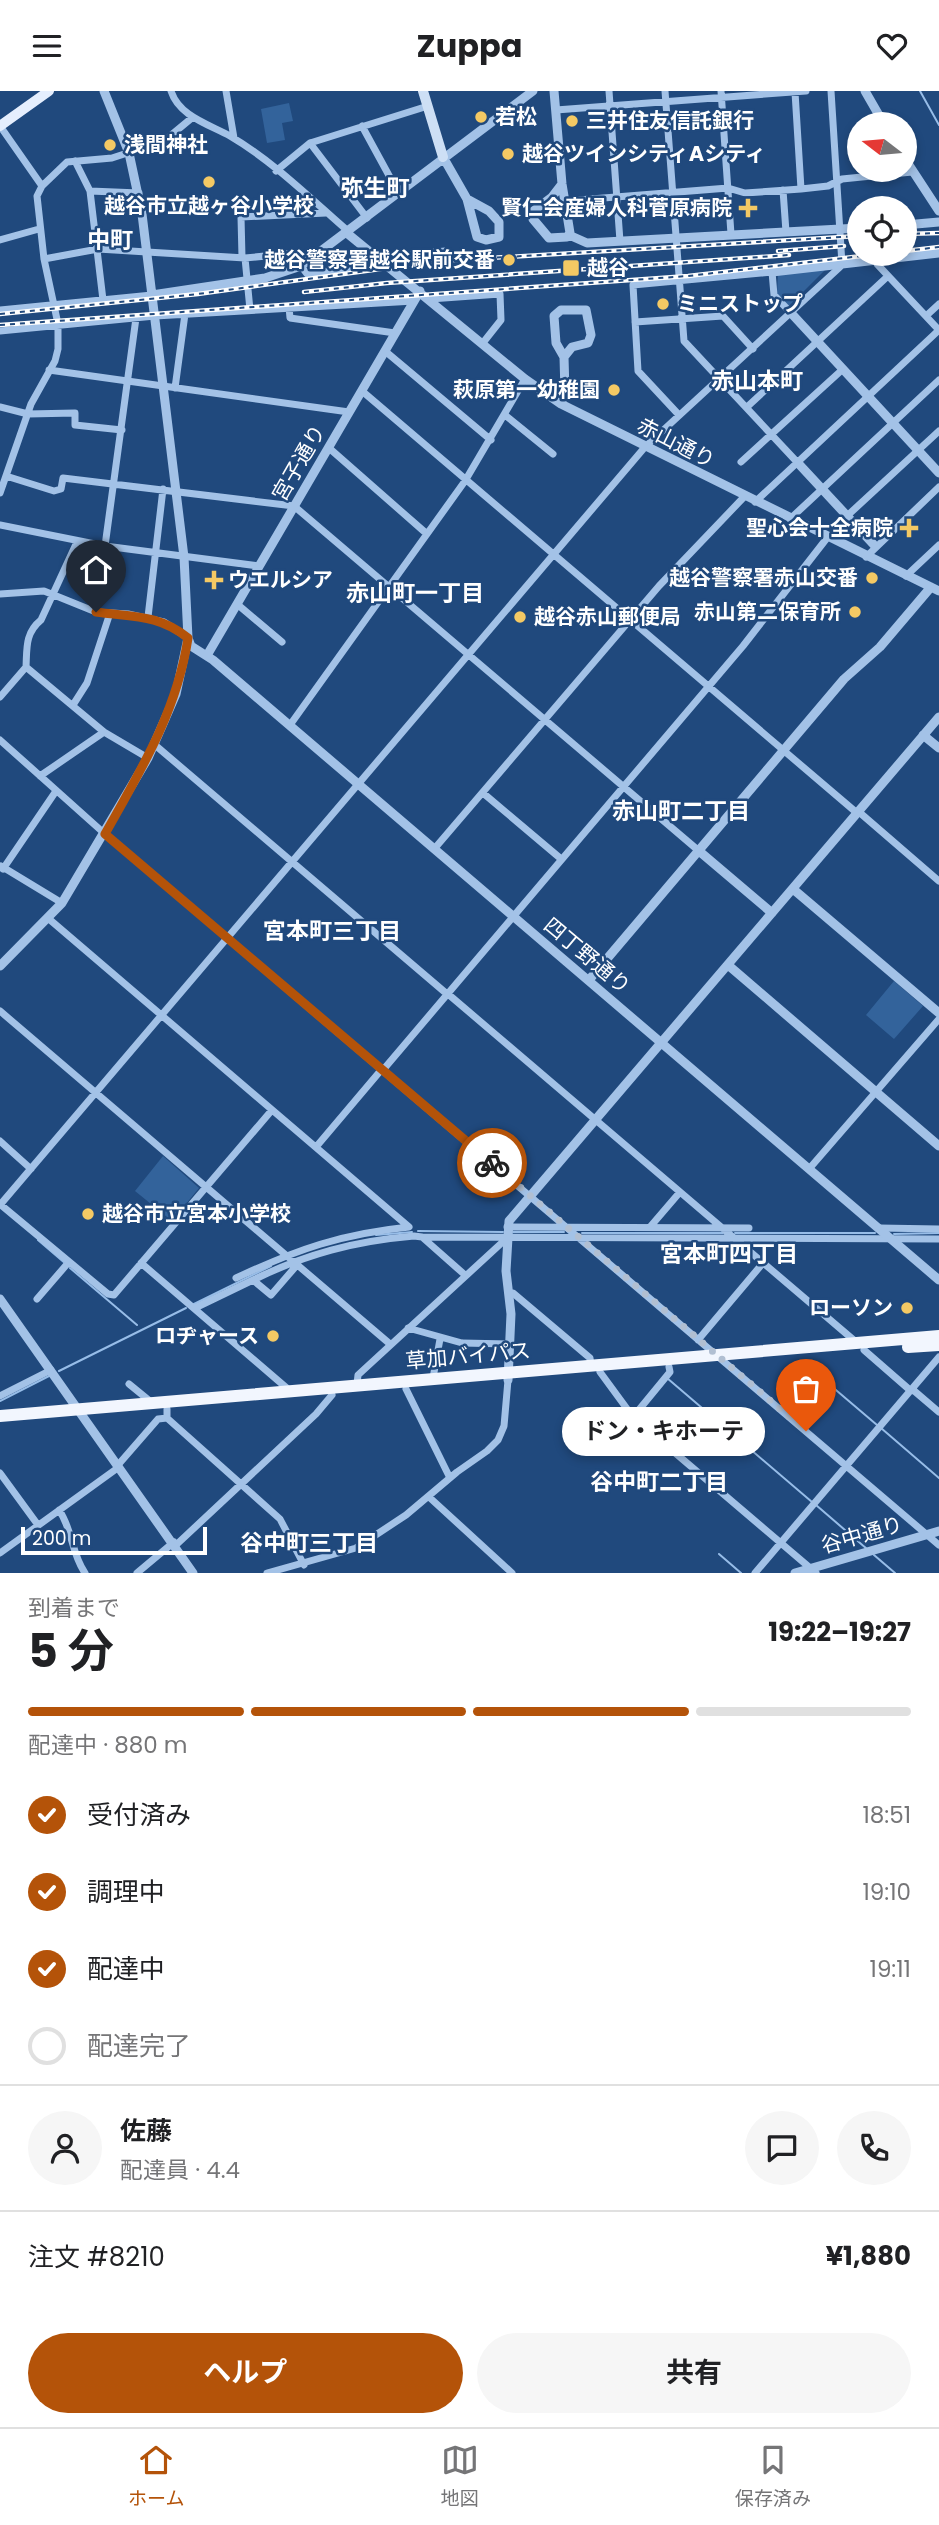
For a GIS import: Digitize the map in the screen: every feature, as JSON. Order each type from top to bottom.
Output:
[{"type":"highway","name":"草加バイパス","points":[[0,1416],[167,1413],[508,1376],[860,1346],[939,1336]]},
{"type":"highway","name":"草加バイパス","points":[[860,1346],[939,1345]]},
{"type":"highway","name":"草加バイパス","points":[[596,1369],[669,1367],[719,1358]]},
{"type":"highway","name":"草加バイパス","points":[[0,1423],[151,1403],[433,1378],[508,1376]]},
{"type":"main road","points":[[0,126],[49,91]]},
{"type":"main road","points":[[424,91],[443,157]]},
{"type":"street","points":[[0,966],[62,903],[105,834],[155,745],[176,694],[188,638],[184,557],[139,194],[129,153],[104,91]]},
{"type":"street","points":[[172,91],[176,104],[193,117],[234,138],[349,233]]},
{"type":"street","points":[[226,91],[234,138]]},
{"type":"street","points":[[0,310],[152,295],[248,282],[305,264],[533,91]]},
{"type":"street","points":[[554,91],[569,235]]},
{"type":"street","points":[[609,91],[620,241]]},
{"type":"street","points":[[665,91],[684,341],[875,546]]},
{"type":"street","points":[[556,110],[721,94],[806,91]]},
{"type":"street","points":[[272,1110],[114,1296],[68,1263],[0,1205],[645,447],[840,267],[841,230],[831,91]]},
{"type":"street","points":[[865,91],[877,112]]},
{"type":"street","points":[[794,92],[802,189]]},
{"type":"street","points":[[721,94],[731,234]]},
{"type":"street","points":[[276,171],[310,142],[428,106]]},
{"type":"street","points":[[0,493],[4,471],[58,348],[58,324],[36,205],[42,186],[68,162],[111,158],[164,141],[193,117]]},
{"type":"street","points":[[0,126],[42,186]]},
{"type":"street","points":[[362,126],[398,193]]},
{"type":"street","points":[[310,142],[315,153],[367,218]]},
{"type":"street","points":[[443,157],[467,199],[479,239],[499,237],[499,222],[467,199]]},
{"type":"street","points":[[75,161],[90,191],[103,300]]},
{"type":"street","points":[[917,178],[939,211]]},
{"type":"street","points":[[552,197],[566,201],[728,188],[739,193],[802,189],[847,180]]},
{"type":"street","points":[[562,184],[552,197],[535,208],[533,219],[549,237],[569,235],[583,243],[847,229]]},
{"type":"street","points":[[783,190],[786,232]]},
{"type":"street","points":[[90,191],[139,194]]},
{"type":"street","points":[[472,220],[475,212],[482,208]]},
{"type":"street","points":[[250,310],[241,217],[327,213]]},
{"type":"street","points":[[917,224],[939,222]]},
{"type":"street","points":[[0,240],[39,229]]},
{"type":"street","name":"赤山通り","points":[[349,233],[525,379],[561,404],[744,497],[935,589]]},
{"type":"street","points":[[44,259],[98,249],[243,257],[296,253],[305,264],[307,274],[445,251]]},
{"type":"street","points":[[917,255],[939,253]]},
{"type":"street","points":[[679,415],[638,371],[633,285],[847,263]]},
{"type":"street","points":[[755,502],[939,330],[879,266]]},
{"type":"street","points":[[772,272],[774,295],[939,473]]},
{"type":"street","points":[[747,407],[888,276]]},
{"type":"street","name":"宮子通り","points":[[211,656],[237,604],[420,291]]},
{"type":"street","points":[[430,299],[500,294],[501,320],[482,344]]},
{"type":"street","points":[[0,331],[155,316],[414,301]]},
{"type":"street","points":[[926,316],[939,304]]},
{"type":"street","points":[[289,307],[290,318],[369,327],[395,333]]},
{"type":"street","points":[[561,404],[565,392],[564,357],[555,343],[554,316],[561,310],[586,310],[591,335],[587,343],[572,347],[564,357]]},
{"type":"street","points":[[175,388],[185,314]]},
{"type":"street","points":[[635,322],[723,316],[753,349]]},
{"type":"street","points":[[105,547],[136,318]]},
{"type":"street","points":[[385,351],[491,440]]},
{"type":"street","points":[[741,462],[843,369]]},
{"type":"street","points":[[49,370],[349,412]]},
{"type":"street","points":[[290,725],[465,481],[525,379]]},
{"type":"street","points":[[790,519],[939,380]]},
{"type":"street","points":[[362,391],[552,556],[939,881]]},
{"type":"street","points":[[0,407],[28,414],[75,413],[75,425],[122,431]]},
{"type":"street","points":[[505,415],[553,454]]},
{"type":"street","points":[[847,516],[939,431]]},
{"type":"street","points":[[329,448],[427,534]]},
{"type":"street","points":[[4,471],[54,491],[61,489],[63,478],[114,482],[294,506],[772,913]]},
{"type":"street","points":[[866,557],[939,487]]},
{"type":"street","points":[[148,617],[163,489]]},
{"type":"street","points":[[435,848],[630,621],[744,497]]},
{"type":"street","points":[[0,525],[105,547],[259,566]]},
{"type":"street","points":[[316,1147],[707,687],[800,576],[827,538]]},
{"type":"street","points":[[0,698],[26,667],[27,638],[54,594],[77,542]]},
{"type":"street","points":[[906,576],[939,545]]},
{"type":"street","points":[[589,980],[844,680],[880,647],[935,589]]},
{"type":"street","name":"四丁野通り","points":[[0,594],[34,590],[54,594],[96,612],[148,617],[173,626],[939,1280]]},
{"type":"street","points":[[237,604],[282,642]]},
{"type":"street","points":[[73,705],[87,683],[110,614]]},
{"type":"street","points":[[26,667],[104,732],[148,758]]},
{"type":"street","points":[[267,1573],[304,1565],[356,1548],[429,1497],[498,1440],[504,1426],[508,1376],[509,1221],[939,717]]},
{"type":"street","points":[[40,776],[104,732]]},
{"type":"street","points":[[923,735],[939,748]]},
{"type":"street","points":[[0,740],[105,834],[939,1545]]},
{"type":"street","points":[[155,745],[939,1412]]},
{"type":"street","points":[[0,880],[3,869],[56,791]]},
{"type":"street","points":[[483,793],[560,858]]},
{"type":"street","points":[[3,869],[62,903]]},
{"type":"street","points":[[793,888],[939,1013]]},
{"type":"street","points":[[49,919],[409,1227],[342,1236],[286,1254],[236,1278]]},
{"type":"street","points":[[727,965],[939,1146]]},
{"type":"street","points":[[0,1011],[390,1344]]},
{"type":"street","points":[[809,1169],[939,1019]]},
{"type":"street","points":[[0,1141],[31,1168]]},
{"type":"street","points":[[650,1227],[680,1192]]},
{"type":"street","points":[[195,1308],[253,1280],[349,1244],[567,1227],[749,1228]]},
{"type":"street","points":[[879,1229],[939,1229]]},
{"type":"street","points":[[507,1231],[577,1237],[939,1239]]},
{"type":"street","points":[[357,1384],[358,1375],[465,1275],[507,1231]]},
{"type":"street","points":[[422,1237],[465,1275]]},
{"type":"street","points":[[37,1299],[68,1263]]},
{"type":"street","points":[[141,1263],[290,1391]]},
{"type":"street","points":[[253,1280],[271,1295],[295,1263]]},
{"type":"street","points":[[698,1340],[763,1263]]},
{"type":"street","points":[[509,1293],[513,1293],[590,1358],[633,1417],[811,1571]]},
{"type":"street","points":[[0,1299],[175,1543],[193,1573]]},
{"type":"street","points":[[408,1328],[440,1339],[509,1345]]},
{"type":"street","points":[[433,1378],[440,1339]]},
{"type":"street","points":[[755,1573],[939,1357]]},
{"type":"street","points":[[633,1417],[670,1372],[669,1367]]},
{"type":"street","points":[[0,1396],[51,1370]]},
{"type":"street","points":[[129,1384],[151,1403]]},
{"type":"street","points":[[406,1389],[450,1478]]},
{"type":"street","points":[[137,1573],[243,1482],[316,1414],[332,1395]]},
{"type":"street","points":[[0,1553],[119,1466],[158,1419],[167,1413],[280,1519],[304,1565]]},
{"type":"street","points":[[0,1473],[38,1525]]},
{"type":"street","points":[[429,1497],[512,1573]]},
{"type":"street","points":[[59,1510],[67,1522],[74,1557],[85,1573]]},
{"type":"street","name":"谷中通り","points":[[795,1573],[811,1571],[939,1531]]},
{"type":"shaded area","points":[[289,103],[293,121],[282,123],[285,140],[267,143],[261,109]]},
{"type":"shaded area","points":[[826,269],[789,306],[777,294],[778,274]]},
{"type":"shaded area","points":[[894,981],[923,1006],[894,1039],[866,1015]]},
{"type":"shaded area","points":[[163,1156],[199,1188],[172,1221],[135,1191]]},
{"type":"waterway","points":[[920,91],[939,125]]},
{"type":"waterway","points":[[418,1231],[503,1232]]},
{"type":"waterway","points":[[376,1235],[412,1232]]},
{"type":"waterway","points":[[513,1232],[564,1232]]},
{"type":"waterway","points":[[582,1233],[723,1233]]},
{"type":"waterway","points":[[735,1233],[875,1233]]},
{"type":"waterway","points":[[894,1234],[939,1233]]},
{"type":"waterway","points":[[38,1240],[66,1264]]},
{"type":"waterway","points":[[194,1304],[271,1266]]},
{"type":"waterway","points":[[70,1268],[137,1325]]},
{"type":"waterway","points":[[59,1371],[186,1308]]},
{"type":"waterway","points":[[803,1362],[877,1425]]},
{"type":"waterway","points":[[0,1401],[49,1376]]},
{"type":"waterway","points":[[667,1378],[812,1502]]},
{"type":"waterway","points":[[881,1428],[939,1478]]},
{"type":"waterway","points":[[816,1505],[867,1549]]},
{"type":"waterway","points":[[719,1554],[741,1573]]},
{"type":"waterway","points":[[874,1555],[895,1573]]},
{"type":"railway","points":[[917,234],[939,233]]},
{"type":"railway","points":[[0,314],[198,294],[439,261],[847,237]]},
{"type":"railway","points":[[778,251],[844,246]]},
{"type":"railway","points":[[917,250],[939,247]]},
{"type":"railway","points":[[304,292],[387,283],[789,255]]},
{"type":"railway","points":[[0,325],[688,276],[847,258]]},
{"type":"way so far","points":[[492,1163],[806,1431]]},
{"type":"place","name":"若松","points":[[481,117]]},
{"type":"place","name":"三井住友信託銀行","points":[[572,121]]},
{"type":"place","name":"浅間神社","points":[[110,145]]},
{"type":"place","name":"越谷ツインシティAシティ","points":[[508,154]]},
{"type":"place","name":"越谷市立越ヶ谷小学校","points":[[209,182]]},
{"type":"place","name":"賢仁会産婦人科菅原病院","points":[[748,208]]},
{"type":"place","name":"越谷警察署越谷駅前交番","points":[[509,260]]},
{"type":"place","name":"越谷","points":[[571,268]]},
{"type":"place","name":"ミニストップ","points":[[663,304]]},
{"type":"place","name":"萩原第一幼稚園","points":[[614,390]]},
{"type":"place","name":"聖心会十全病院","points":[[909,528]]},
{"type":"place","name":"越谷警察署赤山交番","points":[[872,578]]},
{"type":"place","name":"ウエルシア","points":[[214,580]]},
{"type":"place","name":"赤山第二保育所","points":[[855,612]]},
{"type":"place","name":"越谷赤山郵便局","points":[[520,617]]},
{"type":"place","name":"越谷市立宮本小学校","points":[[88,1214]]},
{"type":"place","name":"ローソン","points":[[907,1308]]},
{"type":"place","name":"ロヂャース","points":[[273,1336]]},
{"type":"place","name":"ドン・キホーテ","points":[[806,1431]]},
{"type":"district","name":"弥生町","points":[[375,188]]},
{"type":"district","name":"中町","points":[[110,240]]},
{"type":"district","name":"赤山本町","points":[[757,381]]},
{"type":"district","name":"赤山町一丁目","points":[[415,593]]},
{"type":"district","name":"赤山町二丁目","points":[[681,811]]},
{"type":"district","name":"宮本町三丁目","points":[[332,931]]},
{"type":"district","name":"宮本町四丁目","points":[[729,1254]]},
{"type":"district","name":"谷中町二丁目","points":[[659,1482]]},
{"type":"district","name":"谷中町三丁目","points":[[309,1543]]},
{"type":"route","points":[[96,612],[148,617],[173,626],[188,638],[181,677],[165,724],[105,834],[492,1163]]}]
